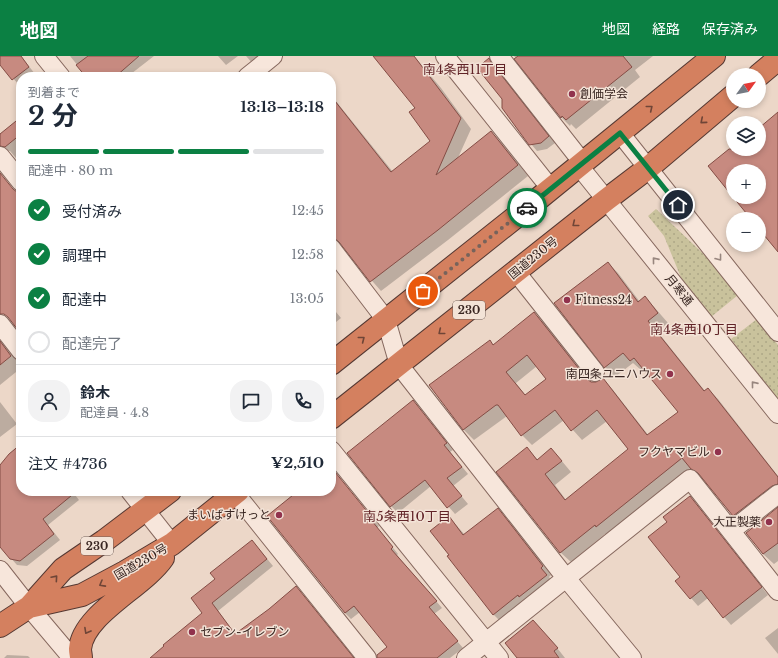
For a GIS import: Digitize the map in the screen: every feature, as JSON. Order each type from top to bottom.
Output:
[{"type":"highway","points":[[336,360],[581,165],[714,56]]},
{"type":"highway","points":[[766,69],[778,59]]},
{"type":"highway","name":"国道230号","points":[[336,414],[648,168],[726,102]]},
{"type":"highway","name":"国道230号","points":[[0,626],[29,607],[62,569],[104,541],[164,496]]},
{"type":"highway","name":"国道230号","points":[[29,607],[82,595],[172,544],[231,496]]},
{"type":"highway","points":[[81,658],[80,649],[86,631],[98,616],[142,580],[159,563],[172,544]]},
{"type":"street","points":[[44,56],[57,72]]},
{"type":"street","points":[[254,72],[273,56]]},
{"type":"street","points":[[445,56],[551,189]]},
{"type":"street","name":"月寒通","points":[[499,56],[606,200],[778,414]]},
{"type":"street","points":[[620,133],[778,332]]},
{"type":"street","points":[[0,156],[16,176]]},
{"type":"street","points":[[336,255],[386,320],[400,365],[566,578],[632,658]]},
{"type":"street","points":[[516,272],[595,372]]},
{"type":"street","points":[[0,324],[16,345]]},
{"type":"street","points":[[336,456],[499,658]]},
{"type":"street","points":[[466,658],[690,479],[778,591]]},
{"type":"street","points":[[731,531],[778,494]]},
{"type":"street","points":[[134,496],[172,544]]},
{"type":"street","points":[[239,496],[366,658]]},
{"type":"street","points":[[0,570],[72,658]]},
{"type":"shaded area","points":[[656,209],[712,262],[738,295],[711,317],[682,280],[664,236],[648,216]]},
{"type":"shaded area","points":[[757,319],[778,345],[778,400],[731,339]]},
{"type":"building","points":[[0,56],[21,56],[29,67],[22,72],[16,72],[16,77],[12,80],[0,65]]},
{"type":"building","points":[[88,56],[139,56],[121,72],[82,72],[76,65]]},
{"type":"building","points":[[373,56],[414,56],[461,118],[436,175],[491,131],[518,165],[438,230],[370,282],[336,240],[336,102],[391,172],[430,141],[409,112],[415,108]]},
{"type":"building","name":"創価学会","points":[[518,56],[623,56],[632,67],[566,120],[562,116],[561,118],[514,59]]},
{"type":"building","points":[[489,58],[549,136],[541,143],[529,145],[502,108],[502,99],[477,68]]},
{"type":"building","points":[[778,112],[778,252],[766,237],[766,212],[745,212],[739,204],[766,204],[766,164],[726,164],[726,188],[708,166],[726,151],[726,156],[766,156],[766,122]]},
{"type":"building","points":[[16,121],[16,138],[5,147],[0,146],[0,134]]},
{"type":"building","points":[[0,173],[16,191],[16,327],[8,317],[4,314],[0,314]]},
{"type":"building","points":[[608,262],[638,302],[645,296],[658,313],[648,321],[704,391],[708,388],[778,477],[778,484],[772,486],[733,516],[698,473],[691,469],[682,458],[596,527],[595,525],[560,553],[496,472],[527,447],[537,460],[551,448],[562,461],[545,474],[565,500],[628,449],[597,410],[571,431],[555,410],[521,436],[498,405],[496,405],[463,430],[429,385],[490,340],[493,345],[534,312],[587,379],[591,382],[596,382],[603,378],[647,435],[678,412],[634,358],[630,361],[623,353],[604,368],[554,303]],"holes":[[[527,355],[546,379],[525,395],[506,372]]]},
{"type":"building","points":[[0,341],[11,356],[0,365]]},
{"type":"building","points":[[413,400],[447,443],[444,445],[462,467],[447,478],[462,496],[447,508],[425,480],[390,507],[347,453]]},
{"type":"building","points":[[16,448],[16,496],[71,496],[43,519],[54,534],[20,561],[10,559],[0,547],[0,465]]},
{"type":"building","points":[[336,473],[374,520],[372,521],[393,547],[391,549],[437,601],[429,607],[458,641],[437,658],[377,658],[377,655],[387,647],[354,606],[345,613],[267,516],[292,496],[336,496]]},
{"type":"building","points":[[690,496],[762,587],[723,618],[701,590],[690,599],[675,581],[680,577],[648,537],[667,522],[663,517]]},
{"type":"building","name":"大正製薬","points":[[778,507],[778,543],[763,554],[746,533]]},
{"type":"building","points":[[498,508],[543,566],[541,568],[547,575],[493,615],[447,556],[449,555],[430,531],[449,516],[463,535]]},
{"type":"building","points":[[252,540],[267,559],[212,603],[235,634],[269,609],[296,586],[354,658],[150,658],[164,646],[163,645],[202,613],[191,598],[215,579],[210,573]]},
{"type":"building","points":[[533,620],[558,648],[554,651],[559,658],[517,658],[505,643]]},
{"type":"way so far","points":[[423,291],[527,208]]},
{"type":"place","name":"創価学会","points":[[572,94]]},
{"type":"place","name":"Fitness24","points":[[567,300]]},
{"type":"place","name":"南四条ユニハウス","points":[[670,374]]},
{"type":"place","name":"フクヤマビル","points":[[718,452]]},
{"type":"place","name":"まいばすけっと","points":[[279,515]]},
{"type":"place","name":"大正製薬","points":[[769,522]]},
{"type":"place","name":"セブン-イレブン","points":[[192,632]]},
{"type":"district","name":"南4条西11丁目","points":[[465,69]]},
{"type":"district","name":"南4条西10丁目","points":[[694,329]]},
{"type":"district","name":"南5条西10丁目","points":[[407,516]]},
{"type":"route","points":[[527,208],[620,133],[678,205]]}]
